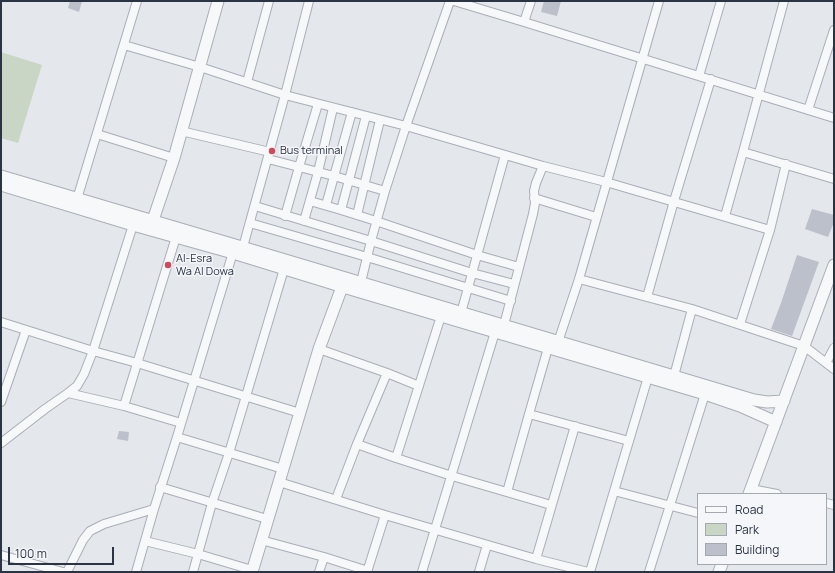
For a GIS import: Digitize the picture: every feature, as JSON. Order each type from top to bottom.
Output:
[{"type":"street","points":[[77,199],[98,134],[137,1]]},
{"type":"street","points":[[151,225],[174,158],[218,1]]},
{"type":"street","points":[[247,82],[269,1]]},
{"type":"street","points":[[136,572],[160,487],[237,248],[250,223],[286,95],[309,1]]},
{"type":"street","points":[[145,541],[198,554],[252,571],[319,350],[351,285],[367,257],[376,221],[406,126],[450,1]]},
{"type":"street","points":[[454,1],[477,4],[524,22],[834,118]]},
{"type":"street","points":[[524,22],[531,1]]},
{"type":"street","points":[[507,492],[528,414],[579,279],[659,1]]},
{"type":"street","points":[[700,76],[721,1]]},
{"type":"street","points":[[725,216],[744,152],[784,1]]},
{"type":"street","points":[[808,110],[834,30]]},
{"type":"street","points":[[124,45],[200,67],[286,95],[406,126],[544,166],[674,201],[770,230]]},
{"type":"street","points":[[648,297],[674,201],[711,80]]},
{"type":"street","points":[[286,216],[299,166],[318,104]]},
{"type":"street","points":[[304,221],[318,172],[333,108]]},
{"type":"street","points":[[326,205],[352,112]]},
{"type":"street","points":[[341,210],[366,116]]},
{"type":"street","points":[[357,215],[380,120]]},
{"type":"street","points":[[181,131],[385,191]]},
{"type":"street","points":[[98,134],[174,158]]},
{"type":"street","points":[[744,152],[834,179]]},
{"type":"street","points":[[461,312],[505,155]]},
{"type":"street","points":[[740,324],[770,230],[786,164]]},
{"type":"street","points":[[422,572],[500,328],[511,301],[518,267],[533,214],[535,203],[534,191],[544,166]]},
{"type":"street","points":[[1,176],[77,199],[151,225],[237,248],[441,316],[500,328]]},
{"type":"street","points":[[1,185],[134,225],[151,225],[176,237],[237,248],[284,269],[461,312],[500,328],[740,406],[776,422]]},
{"type":"street","points":[[534,198],[596,217]]},
{"type":"street","points":[[310,201],[518,267]]},
{"type":"street","points":[[255,206],[472,273],[514,284]]},
{"type":"street","points":[[250,223],[511,301]]},
{"type":"street","points":[[1,444],[16,431],[68,393],[76,386],[84,374],[93,351],[134,225]]},
{"type":"street","points":[[124,406],[176,237]]},
{"type":"street","points":[[763,493],[750,492],[834,265]]},
{"type":"street","points":[[192,572],[284,269]]},
{"type":"street","points":[[579,279],[692,309],[804,346],[834,369]]},
{"type":"street","points":[[674,376],[692,309]]},
{"type":"street","points":[[396,458],[441,316]]},
{"type":"street","points":[[1,322],[300,413]]},
{"type":"street","points":[[1,402],[26,330]]},
{"type":"street","points":[[554,346],[674,376],[762,402],[784,401]]},
{"type":"street","points":[[826,363],[834,348]]},
{"type":"street","points":[[319,350],[387,373],[419,386]]},
{"type":"street","points":[[336,499],[387,373]]},
{"type":"street","points":[[279,482],[487,545],[589,572],[648,377]]},
{"type":"street","points":[[68,393],[124,406],[181,423]]},
{"type":"street","points":[[649,572],[704,394]]},
{"type":"street","points":[[528,414],[629,441]]},
{"type":"street","points":[[536,559],[575,426]]},
{"type":"street","points":[[177,437],[283,469]]},
{"type":"street","points":[[357,444],[452,476],[551,506]]},
{"type":"street","points":[[160,487],[267,519]]},
{"type":"street","points":[[614,491],[697,513]]},
{"type":"street","points":[[67,572],[82,540],[90,532],[104,524],[154,509]]},
{"type":"street","points":[[261,540],[324,557],[367,571],[385,515]]},
{"type":"street","points":[[479,572],[487,545]]},
{"type":"street","points":[[1,555],[63,572]]},
{"type":"street","points":[[319,572],[324,557]]},
{"type":"green space","points":[[1,52],[42,65],[18,143],[1,138]]},
{"type":"building","points":[[70,1],[82,1],[79,12],[68,8]]},
{"type":"building","points":[[544,1],[561,1],[557,16],[541,12]]},
{"type":"building","points":[[812,209],[834,215],[834,222],[828,237],[805,229]]},
{"type":"building","points":[[797,255],[819,262],[792,336],[771,329]]},
{"type":"building","points":[[119,431],[129,432],[128,441],[117,439]]},
{"type":"place","name":"Bus terminal","points":[[272,151]]},
{"type":"place","name":"Al-Esra Wa Al Dowa","points":[[168,265]]}]
